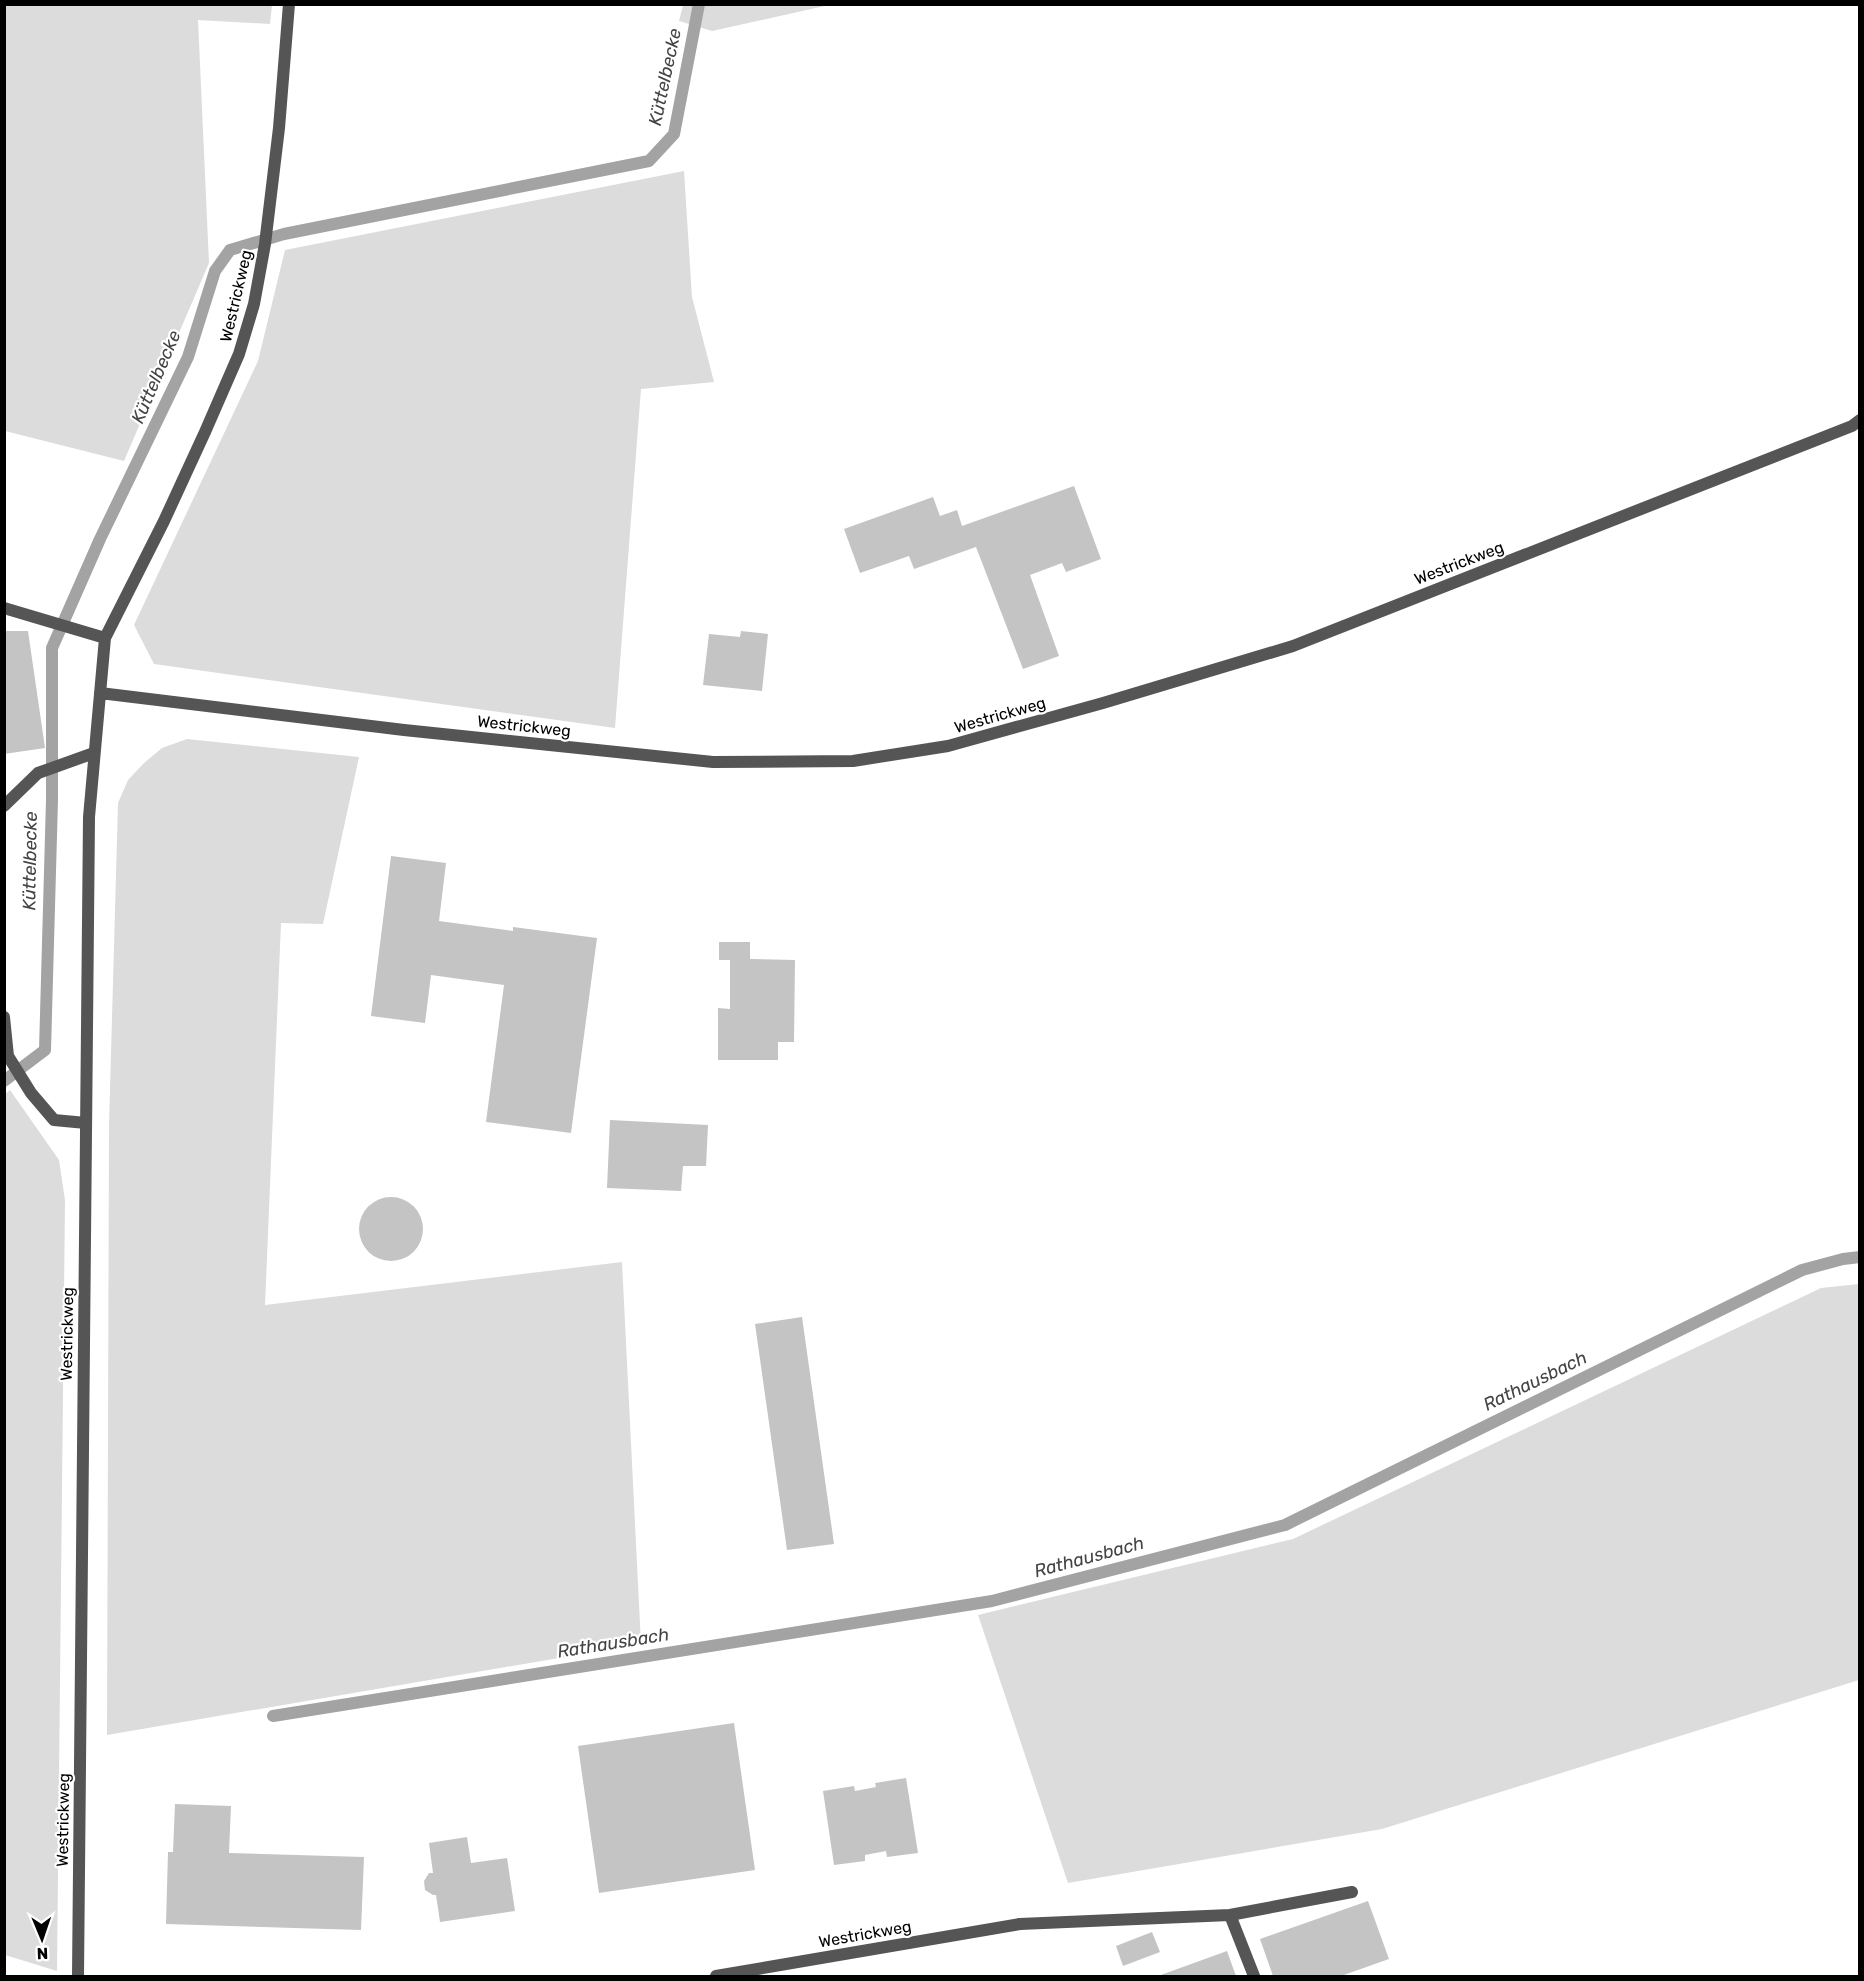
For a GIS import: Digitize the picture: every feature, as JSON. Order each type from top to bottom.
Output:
[{"type":"street","name":"Westrickweg","points":[[78,1977],[89,817],[105,638],[164,521],[205,432],[239,354],[254,304],[265,244],[289,4]]},
{"type":"street","name":"Westrickweg","points":[[100,693],[404,730],[712,762],[853,761],[948,746],[1103,703],[1293,646],[1852,426],[1860,420]]},
{"type":"street","points":[[4,608],[105,638]]},
{"type":"street","points":[[4,806],[38,772],[94,753]]},
{"type":"street","points":[[4,1017],[8,1056],[31,1093],[54,1120],[86,1123]]},
{"type":"street","name":"Westrickweg","points":[[716,1977],[1020,1924],[1230,1915],[1352,1892]]},
{"type":"street","points":[[1230,1915],[1254,1977]]},
{"type":"shaded area","points":[[683,4],[829,5],[712,31],[679,21]]},
{"type":"shaded area","points":[[4,5],[272,5],[270,24],[198,20],[209,263],[124,461],[5,431]]},
{"type":"shaded area","points":[[684,171],[692,297],[714,382],[641,389],[615,728],[154,664],[134,625],[258,361],[285,250]]},
{"type":"shaded area","points":[[187,739],[359,757],[323,924],[281,923],[265,1305],[622,1262],[641,1644],[107,1735],[109,1125],[118,803],[128,780],[144,763],[162,748]]},
{"type":"shaded area","points":[[10,1090],[59,1160],[65,1200],[57,1971],[5,1955],[4,1095]]},
{"type":"shaded area","points":[[1859,1284],[1859,1680],[1382,1829],[1068,1883],[978,1615],[1293,1539],[1821,1288]]},
{"type":"building","points":[[1074,486],[1101,559],[1066,572],[1062,563],[1030,575],[1059,656],[1023,669],[976,547],[914,569],[909,556],[860,573],[844,529],[933,497],[940,516],[957,510],[962,526]]},
{"type":"building","points":[[4,631],[28,631],[45,748],[4,754]]},
{"type":"building","points":[[741,631],[768,634],[762,691],[703,685],[709,634],[740,637]]},
{"type":"building","points":[[391,856],[446,863],[439,921],[513,931],[513,927],[597,938],[571,1133],[486,1122],[504,985],[431,975],[425,1023],[371,1016]]},
{"type":"building","points":[[719,942],[750,942],[750,959],[795,960],[794,1042],[778,1042],[778,1060],[718,1060],[718,1008],[730,1009],[730,960],[719,960]]},
{"type":"building","points":[[610,1120],[708,1125],[706,1166],[683,1166],[681,1191],[607,1188]]},
{"type":"building","points":[[385,1197],[397,1197],[414,1206],[421,1217],[423,1229],[421,1241],[414,1252],[397,1261],[385,1261],[373,1256],[364,1247],[359,1235],[359,1223],[364,1211],[373,1202]]},
{"type":"building","points":[[802,1317],[834,1544],[787,1550],[755,1324]]},
{"type":"building","points":[[734,1723],[755,1870],[599,1893],[578,1746]]},
{"type":"building","points":[[906,1778],[918,1853],[887,1857],[886,1851],[865,1855],[865,1861],[834,1865],[823,1791],[854,1786],[855,1791],[876,1787],[875,1783]]},
{"type":"building","points":[[175,1804],[231,1806],[229,1853],[364,1857],[361,1930],[166,1924],[168,1852],[173,1852]]},
{"type":"building","points":[[467,1837],[471,1863],[507,1858],[515,1911],[440,1922],[436,1895],[425,1890],[424,1881],[429,1873],[433,1873],[429,1843]]},
{"type":"building","points":[[1368,1901],[1389,1959],[1341,1976],[1273,1976],[1260,1939]]},
{"type":"building","points":[[1152,1932],[1160,1952],[1123,1966],[1116,1946]]},
{"type":"building","points":[[1227,1951],[1236,1976],[1158,1976]]},
{"type":"waterway","name":"Küttelbecke","points":[[4,1081],[45,1050],[52,800],[52,648],[100,539],[188,357],[215,271],[230,250],[284,234],[649,161],[674,134],[699,4]]},
{"type":"waterway","name":"Rathausbach","points":[[273,1716],[992,1601],[1285,1525],[1802,1270],[1860,1257]]}]
